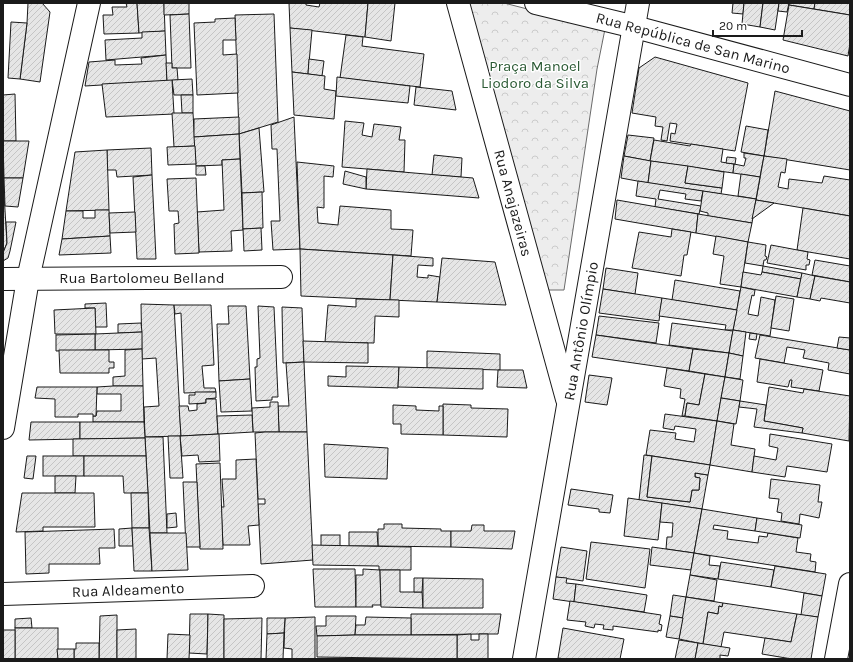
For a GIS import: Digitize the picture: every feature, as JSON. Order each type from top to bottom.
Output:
[{"type":"street","points":[[3,428],[28,279],[89,3]]},
{"type":"street","name":"Rua Anajazeiras","points":[[458,3],[568,404]]},
{"type":"street","name":"Rua República de San Marino","points":[[536,3],[635,27],[850,85]]},
{"type":"street","name":"Rua Antônio Olímpio","points":[[524,659],[638,3]]},
{"type":"street","name":"Rua Bartolomeu Belland","points":[[3,279],[281,277]]},
{"type":"street","points":[[836,659],[850,584]]},
{"type":"street","name":"Rua Aldeamento","points":[[3,594],[253,586]]},
{"type":"green space","name":"Praça Manoel Liodoro da Silva","points":[[448,3],[504,3],[605,29],[597,69],[564,290],[535,290]]},
{"type":"building","points":[[28,3],[42,3],[50,12],[40,82],[20,79]]},
{"type":"building","points":[[126,3],[137,3],[139,33],[104,34],[103,15],[113,15],[112,7],[127,7]]},
{"type":"building","points":[[137,3],[164,3],[165,31],[139,33]]},
{"type":"building","points":[[164,3],[189,3],[189,14],[164,15]]},
{"type":"building","points":[[289,3],[306,3],[306,5],[319,7],[320,3],[368,3],[365,37],[290,28]]},
{"type":"building","points":[[368,3],[395,3],[391,41],[365,37]]},
{"type":"building","points":[[733,3],[744,3],[743,14],[732,13]]},
{"type":"building","points":[[744,3],[763,3],[760,27],[742,24]]},
{"type":"building","points":[[763,3],[779,3],[775,30],[760,27]]},
{"type":"building","points":[[779,3],[789,3],[787,12],[778,11]]},
{"type":"building","points":[[789,3],[815,3],[814,9],[789,5]]},
{"type":"building","points":[[815,3],[850,3],[850,15],[814,9]]},
{"type":"building","points":[[789,5],[850,15],[850,43],[848,56],[783,40]]},
{"type":"building","points":[[189,14],[191,68],[172,68],[170,15]]},
{"type":"building","points":[[274,14],[278,122],[239,134],[235,15]]},
{"type":"building","points":[[235,18],[236,40],[223,40],[223,55],[237,54],[238,93],[197,95],[194,23],[215,22],[215,19]]},
{"type":"building","points":[[11,22],[27,23],[20,79],[8,78]]},
{"type":"building","points":[[290,28],[312,30],[308,74],[292,72]]},
{"type":"building","points":[[165,31],[166,55],[106,60],[105,40],[142,38],[142,32]]},
{"type":"building","points":[[346,35],[363,37],[362,46],[424,54],[420,87],[340,78]]},
{"type":"building","points":[[166,55],[167,81],[85,86],[89,62],[115,60],[115,65],[142,64],[141,58]]},
{"type":"building","points":[[655,57],[748,83],[735,151],[670,141],[671,133],[675,134],[677,124],[670,123],[667,141],[661,140],[663,127],[655,126],[656,117],[632,113],[639,68]]},
{"type":"building","points":[[309,59],[324,61],[322,76],[308,74]]},
{"type":"building","points":[[166,63],[172,63],[172,68],[177,68],[178,80],[167,81]]},
{"type":"building","points":[[292,72],[325,76],[324,89],[336,91],[334,119],[294,115]]},
{"type":"building","points":[[337,77],[410,86],[408,103],[336,96]]},
{"type":"building","points":[[192,79],[193,95],[174,95],[172,80]]},
{"type":"building","points":[[172,80],[174,114],[106,117],[102,84]]},
{"type":"building","points":[[416,87],[452,91],[456,110],[414,105]]},
{"type":"building","points":[[775,91],[850,111],[850,170],[764,156]]},
{"type":"building","points":[[15,94],[16,141],[3,141],[3,95]]},
{"type":"building","points":[[181,95],[193,95],[193,113],[182,113]]},
{"type":"building","points":[[172,113],[193,113],[195,146],[174,147]]},
{"type":"building","points":[[239,117],[239,134],[194,137],[194,119]]},
{"type":"building","points":[[294,117],[300,249],[273,250],[271,221],[280,221],[277,149],[272,149],[271,125]]},
{"type":"building","points":[[345,121],[364,123],[362,135],[372,137],[374,124],[401,127],[399,140],[405,140],[404,172],[342,167]]},
{"type":"building","points":[[746,126],[768,130],[764,156],[741,152]]},
{"type":"building","points":[[259,128],[264,192],[242,193],[239,134]]},
{"type":"building","points":[[239,134],[240,159],[222,160],[222,165],[196,166],[194,137]]},
{"type":"building","points":[[628,135],[654,138],[650,161],[624,156]]},
{"type":"building","points":[[654,140],[690,146],[691,144],[723,149],[721,162],[734,164],[733,173],[650,161]]},
{"type":"building","points":[[3,141],[29,141],[23,178],[4,178]]},
{"type":"building","points":[[195,146],[196,164],[168,165],[167,147]]},
{"type":"building","points":[[151,148],[152,175],[117,177],[116,170],[107,170],[107,150]]},
{"type":"building","points":[[107,150],[109,210],[66,211],[75,152]]},
{"type":"building","points":[[744,153],[764,156],[760,177],[733,173],[734,164],[744,166],[746,158],[744,158]]},
{"type":"building","points":[[434,155],[462,158],[461,177],[432,175]]},
{"type":"building","points":[[624,156],[651,161],[648,183],[621,178]]},
{"type":"building","points":[[764,156],[787,159],[785,173],[781,172],[778,187],[788,189],[789,179],[822,183],[824,176],[850,180],[850,216],[756,200]]},
{"type":"building","points":[[727,157],[736,158],[735,164],[726,163]]},
{"type":"building","points":[[240,159],[243,230],[231,231],[232,251],[199,252],[197,212],[224,210],[222,160]]},
{"type":"building","points":[[651,161],[688,166],[685,183],[722,188],[721,194],[648,183]]},
{"type":"building","points":[[297,162],[334,166],[333,177],[324,176],[324,208],[317,207],[318,223],[338,225],[340,206],[391,210],[391,229],[413,230],[411,256],[300,249]]},
{"type":"building","points":[[196,166],[205,166],[206,175],[196,175]]},
{"type":"building","points":[[688,166],[724,172],[722,188],[685,183]]},
{"type":"building","points":[[367,169],[473,178],[479,198],[366,189]]},
{"type":"building","points":[[345,171],[366,177],[366,189],[343,184]]},
{"type":"building","points":[[741,174],[760,177],[756,199],[738,196]]},
{"type":"building","points":[[152,175],[156,259],[137,259],[133,177]]},
{"type":"building","points":[[3,178],[7,243],[3,253]]},
{"type":"building","points":[[4,178],[23,178],[18,207],[5,206]]},
{"type":"building","points":[[196,178],[199,253],[175,254],[174,224],[179,223],[178,211],[169,211],[167,179]]},
{"type":"building","points":[[638,181],[703,191],[701,201],[685,199],[686,194],[660,190],[658,199],[701,206],[699,214],[655,207],[656,199],[636,196]]},
{"type":"building","points":[[703,191],[756,199],[752,223],[708,216],[708,213],[700,211]]},
{"type":"building","points":[[262,192],[263,228],[243,229],[242,193]]},
{"type":"building","points":[[617,200],[698,214],[696,233],[615,219]]},
{"type":"building","points":[[756,200],[774,203],[752,219]]},
{"type":"building","points":[[803,208],[850,216],[850,259],[797,250]]},
{"type":"building","points":[[95,210],[109,210],[110,236],[62,239],[66,211],[83,211],[83,218],[95,218]]},
{"type":"building","points":[[135,212],[136,232],[110,233],[109,213]]},
{"type":"building","points":[[698,214],[752,223],[748,242],[696,233]]},
{"type":"building","points":[[6,222],[16,222],[8,258],[3,261],[3,253],[7,243]]},
{"type":"building","points":[[261,228],[262,250],[244,251],[243,229]]},
{"type":"building","points":[[672,229],[691,232],[687,255],[684,255],[681,276],[632,268],[639,232],[671,237]]},
{"type":"building","points":[[110,236],[111,253],[59,255],[62,239]]},
{"type":"building","points":[[716,236],[748,242],[741,287],[720,284],[724,256],[713,254]]},
{"type":"building","points":[[748,242],[766,245],[765,256],[767,257],[766,260],[764,260],[763,266],[745,263]]},
{"type":"building","points":[[771,245],[808,252],[807,259],[810,260],[809,265],[806,265],[806,270],[767,263]]},
{"type":"building","points":[[300,249],[393,255],[390,300],[301,296]]},
{"type":"building","points":[[393,255],[433,258],[433,266],[418,265],[417,277],[428,278],[428,275],[440,277],[437,302],[390,300]]},
{"type":"building","points":[[442,258],[495,262],[506,305],[437,302]]},
{"type":"building","points":[[815,260],[850,266],[850,282],[812,275]]},
{"type":"building","points":[[763,266],[802,273],[801,279],[762,272]]},
{"type":"building","points":[[606,268],[638,273],[635,294],[603,289]]},
{"type":"building","points":[[743,272],[761,275],[762,272],[801,279],[797,297],[741,287]]},
{"type":"building","points":[[802,273],[815,276],[810,299],[797,297]]},
{"type":"building","points":[[815,276],[850,282],[850,303],[821,298],[820,301],[810,299]]},
{"type":"building","points":[[675,280],[740,291],[737,310],[672,300]]},
{"type":"building","points":[[741,287],[755,290],[754,296],[752,295],[748,314],[758,316],[761,297],[775,300],[770,336],[733,330]]},
{"type":"building","points":[[603,289],[662,298],[659,321],[599,313]]},
{"type":"building","points":[[776,296],[794,299],[789,331],[771,328]]},
{"type":"building","points":[[662,298],[737,310],[733,330],[725,330],[726,325],[659,316]]},
{"type":"building","points":[[356,299],[399,300],[399,317],[375,316],[374,343],[325,342],[328,305],[356,307]]},
{"type":"building","points":[[106,303],[107,327],[95,327],[95,308],[85,308],[85,304]]},
{"type":"building","points":[[141,304],[174,305],[181,436],[145,437],[144,407],[159,406],[156,358],[142,359]]},
{"type":"building","points":[[174,305],[211,305],[214,365],[202,366],[204,388],[215,388],[216,392],[184,393],[181,313],[175,314]]},
{"type":"building","points":[[228,306],[246,306],[250,379],[219,381],[217,324],[229,324]]},
{"type":"building","points":[[258,306],[274,307],[278,397],[272,397],[272,400],[256,401],[255,367],[257,367],[257,359],[260,358]]},
{"type":"building","points":[[282,307],[302,308],[304,362],[283,363]]},
{"type":"building","points":[[95,308],[96,334],[55,334],[54,310]]},
{"type":"building","points":[[599,316],[659,323],[656,343],[596,335]]},
{"type":"building","points":[[141,323],[142,332],[118,333],[118,324]]},
{"type":"building","points":[[672,323],[733,331],[729,353],[669,345]]},
{"type":"building","points":[[733,330],[746,332],[743,356],[729,353]]},
{"type":"building","points":[[142,332],[142,349],[95,350],[95,334]]},
{"type":"building","points":[[750,333],[757,334],[756,340],[749,339]]},
{"type":"building","points":[[95,334],[95,350],[56,351],[56,335]]},
{"type":"building","points":[[596,335],[693,349],[689,371],[592,357]]},
{"type":"building","points":[[760,335],[850,350],[850,374],[828,370],[829,363],[803,358],[805,350],[787,347],[784,363],[755,358]]},
{"type":"building","points":[[839,337],[850,338],[850,350],[837,348]]},
{"type":"building","points":[[303,341],[368,343],[368,363],[304,362]]},
{"type":"building","points":[[142,349],[143,386],[113,386],[113,377],[125,376],[125,350]]},
{"type":"building","points":[[693,349],[729,353],[725,377],[689,371]]},
{"type":"building","points":[[59,350],[109,350],[109,362],[114,362],[114,368],[109,368],[109,373],[60,373]]},
{"type":"building","points":[[427,351],[500,354],[500,370],[427,368]]},
{"type":"building","points":[[729,353],[743,356],[740,379],[725,377]]},
{"type":"building","points":[[760,359],[823,370],[819,391],[791,387],[792,380],[790,380],[788,387],[757,382]]},
{"type":"building","points":[[304,362],[307,432],[279,432],[278,406],[289,406],[286,363]]},
{"type":"building","points":[[346,366],[399,367],[398,388],[328,386],[328,376],[346,377]]},
{"type":"building","points":[[399,367],[483,369],[483,389],[398,387]]},
{"type":"building","points":[[667,368],[705,374],[699,405],[687,403],[685,416],[682,416],[685,399],[680,398],[681,389],[664,386]]},
{"type":"building","points":[[498,370],[523,370],[527,388],[497,387]]},
{"type":"building","points":[[705,374],[725,377],[717,421],[685,416],[687,403],[699,405]]},
{"type":"building","points":[[589,375],[612,378],[607,405],[585,402]]},
{"type":"building","points":[[725,377],[743,380],[740,401],[721,398]]},
{"type":"building","points":[[250,379],[252,411],[221,412],[219,381]]},
{"type":"building","points":[[143,386],[144,422],[93,422],[93,416],[96,416],[97,411],[121,411],[121,394],[97,394],[97,387]]},
{"type":"building","points":[[37,387],[97,387],[96,416],[93,416],[93,414],[78,414],[78,417],[55,417],[55,399],[35,398]]},
{"type":"building","points":[[769,387],[803,393],[804,389],[850,396],[849,441],[802,433],[803,428],[764,421]]},
{"type":"building","points":[[195,392],[216,392],[216,398],[206,399],[206,403],[189,404],[189,395],[195,395]]},
{"type":"building","points":[[721,398],[740,401],[736,424],[717,421]]},
{"type":"building","points":[[206,399],[216,399],[218,434],[181,436],[179,406],[188,406],[189,411],[197,410],[197,404],[206,403]]},
{"type":"building","points":[[740,401],[766,405],[764,421],[803,428],[802,433],[754,427],[757,409],[739,407]]},
{"type":"building","points":[[270,402],[278,402],[279,432],[253,432],[252,408],[270,407]]},
{"type":"building","points":[[443,404],[471,405],[471,408],[508,409],[507,437],[443,435]]},
{"type":"building","points":[[393,405],[416,406],[416,410],[439,411],[439,406],[443,406],[443,435],[401,434],[401,424],[393,424]]},
{"type":"building","points":[[665,414],[717,421],[710,465],[646,455],[650,430],[676,433],[675,439],[694,442],[696,429],[675,426],[674,430],[663,428]]},
{"type":"building","points":[[252,415],[253,432],[218,434],[217,416]]},
{"type":"building","points":[[717,421],[734,424],[731,445],[755,449],[752,472],[710,465]]},
{"type":"building","points":[[31,422],[80,422],[80,439],[29,440]]},
{"type":"building","points":[[80,422],[144,422],[145,438],[80,439]]},
{"type":"building","points":[[307,432],[313,560],[261,564],[258,504],[265,504],[265,499],[258,499],[255,433]]},
{"type":"building","points":[[219,434],[220,461],[199,462],[198,455],[182,456],[180,436]]},
{"type":"building","points":[[770,434],[832,444],[827,472],[787,466],[785,477],[752,472],[754,456],[776,460],[778,448],[769,446]]},
{"type":"building","points":[[168,436],[180,436],[183,478],[170,478]]},
{"type":"building","points":[[145,437],[163,437],[167,533],[150,533]]},
{"type":"building","points":[[145,438],[146,456],[73,456],[73,439]]},
{"type":"building","points":[[324,444],[388,448],[387,479],[325,477]]},
{"type":"building","points":[[644,455],[652,456],[647,497],[690,502],[692,490],[699,490],[700,478],[695,477],[695,473],[708,475],[702,509],[639,500]]},
{"type":"building","points":[[27,456],[36,456],[33,479],[24,478]]},
{"type":"building","points":[[43,456],[84,456],[84,476],[43,476]]},
{"type":"building","points":[[84,456],[146,456],[148,493],[124,493],[123,476],[84,476]]},
{"type":"building","points":[[652,456],[710,465],[708,475],[695,473],[695,477],[700,478],[699,490],[692,490],[690,502],[647,497]]},
{"type":"building","points":[[256,459],[259,525],[248,526],[250,545],[223,545],[221,507],[224,507],[222,479],[236,479],[236,460]]},
{"type":"building","points":[[220,463],[223,549],[200,549],[196,464]]},
{"type":"building","points":[[55,476],[76,476],[75,493],[55,493]]},
{"type":"building","points":[[771,479],[820,485],[818,502],[822,502],[819,518],[800,514],[799,524],[781,521],[782,513],[777,512],[779,499],[769,498]]},
{"type":"building","points":[[183,482],[197,482],[200,547],[186,547]]},
{"type":"building","points":[[571,489],[613,495],[610,513],[599,512],[599,509],[568,505]]},
{"type":"building","points":[[22,493],[94,493],[95,527],[43,527],[43,531],[16,532]]},
{"type":"building","points":[[131,493],[148,493],[149,528],[132,528]]},
{"type":"building","points":[[628,498],[662,503],[658,540],[624,536]]},
{"type":"building","points":[[662,503],[702,509],[694,553],[666,549],[667,537],[672,537],[673,523],[660,522]]},
{"type":"building","points":[[702,509],[757,518],[755,531],[714,525],[713,529],[728,531],[727,539],[758,543],[759,536],[767,537],[768,533],[798,538],[796,552],[811,554],[810,561],[816,562],[815,572],[694,553]]},
{"type":"building","points":[[176,513],[177,527],[167,528],[167,514]]},
{"type":"building","points":[[757,518],[802,525],[800,538],[755,531]]},
{"type":"building","points":[[384,524],[402,524],[402,528],[441,529],[441,531],[451,531],[451,547],[378,546],[378,529],[384,529]]},
{"type":"building","points":[[472,525],[484,525],[484,531],[515,531],[512,549],[451,547],[451,531],[471,531]]},
{"type":"building","points":[[132,528],[133,546],[119,546],[119,529]]},
{"type":"building","points":[[132,528],[149,528],[152,571],[134,571]]},
{"type":"building","points":[[114,529],[115,548],[99,548],[100,564],[49,564],[49,573],[26,574],[25,532]]},
{"type":"building","points":[[349,532],[377,532],[378,546],[349,546]]},
{"type":"building","points":[[150,533],[186,533],[188,570],[152,571]]},
{"type":"building","points":[[321,535],[340,535],[340,546],[321,546]]},
{"type":"building","points":[[591,542],[650,549],[645,588],[586,579]]},
{"type":"building","points":[[312,545],[411,547],[411,570],[379,570],[379,566],[313,565]]},
{"type":"building","points":[[561,547],[587,551],[583,581],[556,577]]},
{"type":"building","points":[[652,547],[694,553],[691,570],[650,565]]},
{"type":"building","points":[[694,553],[710,556],[709,565],[720,566],[718,579],[690,575]]},
{"type":"building","points":[[721,562],[774,570],[771,587],[718,579]]},
{"type":"building","points":[[775,566],[826,574],[822,596],[771,587]]},
{"type":"building","points":[[313,569],[355,569],[356,607],[315,607]]},
{"type":"building","points":[[363,569],[380,570],[381,605],[372,605],[373,607],[356,607],[356,575],[363,575]]},
{"type":"building","points":[[380,570],[400,570],[400,592],[422,592],[423,608],[381,607]]},
{"type":"building","points":[[690,575],[717,580],[714,601],[686,597]]},
{"type":"building","points":[[556,577],[567,578],[566,583],[576,584],[574,602],[553,599]]},
{"type":"building","points":[[414,578],[423,578],[422,592],[414,592]]},
{"type":"building","points":[[423,578],[483,579],[483,608],[423,608]]},
{"type":"building","points":[[576,584],[647,595],[644,612],[574,602]]},
{"type":"building","points":[[804,593],[822,596],[818,617],[801,615]]},
{"type":"building","points":[[673,595],[686,597],[683,618],[670,616]]},
{"type":"building","points":[[686,597],[723,603],[722,607],[719,606],[718,614],[708,612],[703,644],[679,639]]},
{"type":"building","points":[[570,601],[661,615],[659,624],[662,625],[661,631],[658,630],[658,632],[613,626],[613,630],[603,629],[604,625],[595,624],[594,628],[585,626],[586,622],[567,620]]},
{"type":"building","points":[[723,603],[797,614],[791,642],[724,632],[721,647],[703,644],[708,612],[718,614],[719,606],[722,607]]},
{"type":"building","points":[[190,614],[208,614],[207,654],[189,653]]},
{"type":"building","points":[[208,614],[224,615],[224,659],[207,659]]},
{"type":"building","points":[[411,614],[501,614],[498,634],[411,635]]},
{"type":"building","points":[[797,614],[818,617],[811,659],[792,659],[762,654],[765,638],[791,642]]},
{"type":"building","points":[[117,615],[117,659],[99,659],[100,616]]},
{"type":"building","points":[[326,616],[356,616],[355,635],[317,636],[316,626],[326,626]]},
{"type":"building","points":[[670,616],[683,618],[679,639],[666,637]]},
{"type":"building","points":[[315,617],[315,659],[292,659],[292,649],[284,648],[285,618]]},
{"type":"building","points":[[366,617],[411,618],[411,635],[355,635],[356,625],[365,625]]},
{"type":"building","points":[[31,618],[32,628],[15,628],[15,619]]},
{"type":"building","points":[[262,618],[261,659],[224,659],[224,619]]},
{"type":"building","points":[[267,618],[285,618],[284,633],[267,634]]},
{"type":"building","points":[[15,628],[58,628],[58,659],[15,659]]},
{"type":"building","points":[[563,628],[624,639],[620,659],[558,658]]},
{"type":"building","points":[[136,629],[136,659],[117,659],[117,630]]},
{"type":"building","points":[[3,630],[15,630],[15,659],[3,659]]},
{"type":"building","points":[[284,633],[283,659],[266,659],[267,634]]},
{"type":"building","points":[[168,634],[190,635],[189,659],[167,659]]},
{"type":"building","points":[[471,634],[471,640],[479,640],[479,634],[488,634],[488,659],[457,659],[457,635]]},
{"type":"building","points":[[457,635],[457,659],[317,657],[317,636]]},
{"type":"building","points":[[679,640],[698,643],[695,659],[675,659]]},
{"type":"building","points":[[76,643],[99,643],[99,659],[74,659],[74,649],[76,649]]},
{"type":"building","points":[[698,643],[730,648],[728,656],[720,655],[720,659],[695,659]]},
{"type":"building","points":[[57,649],[74,649],[74,659],[58,659]]}]
